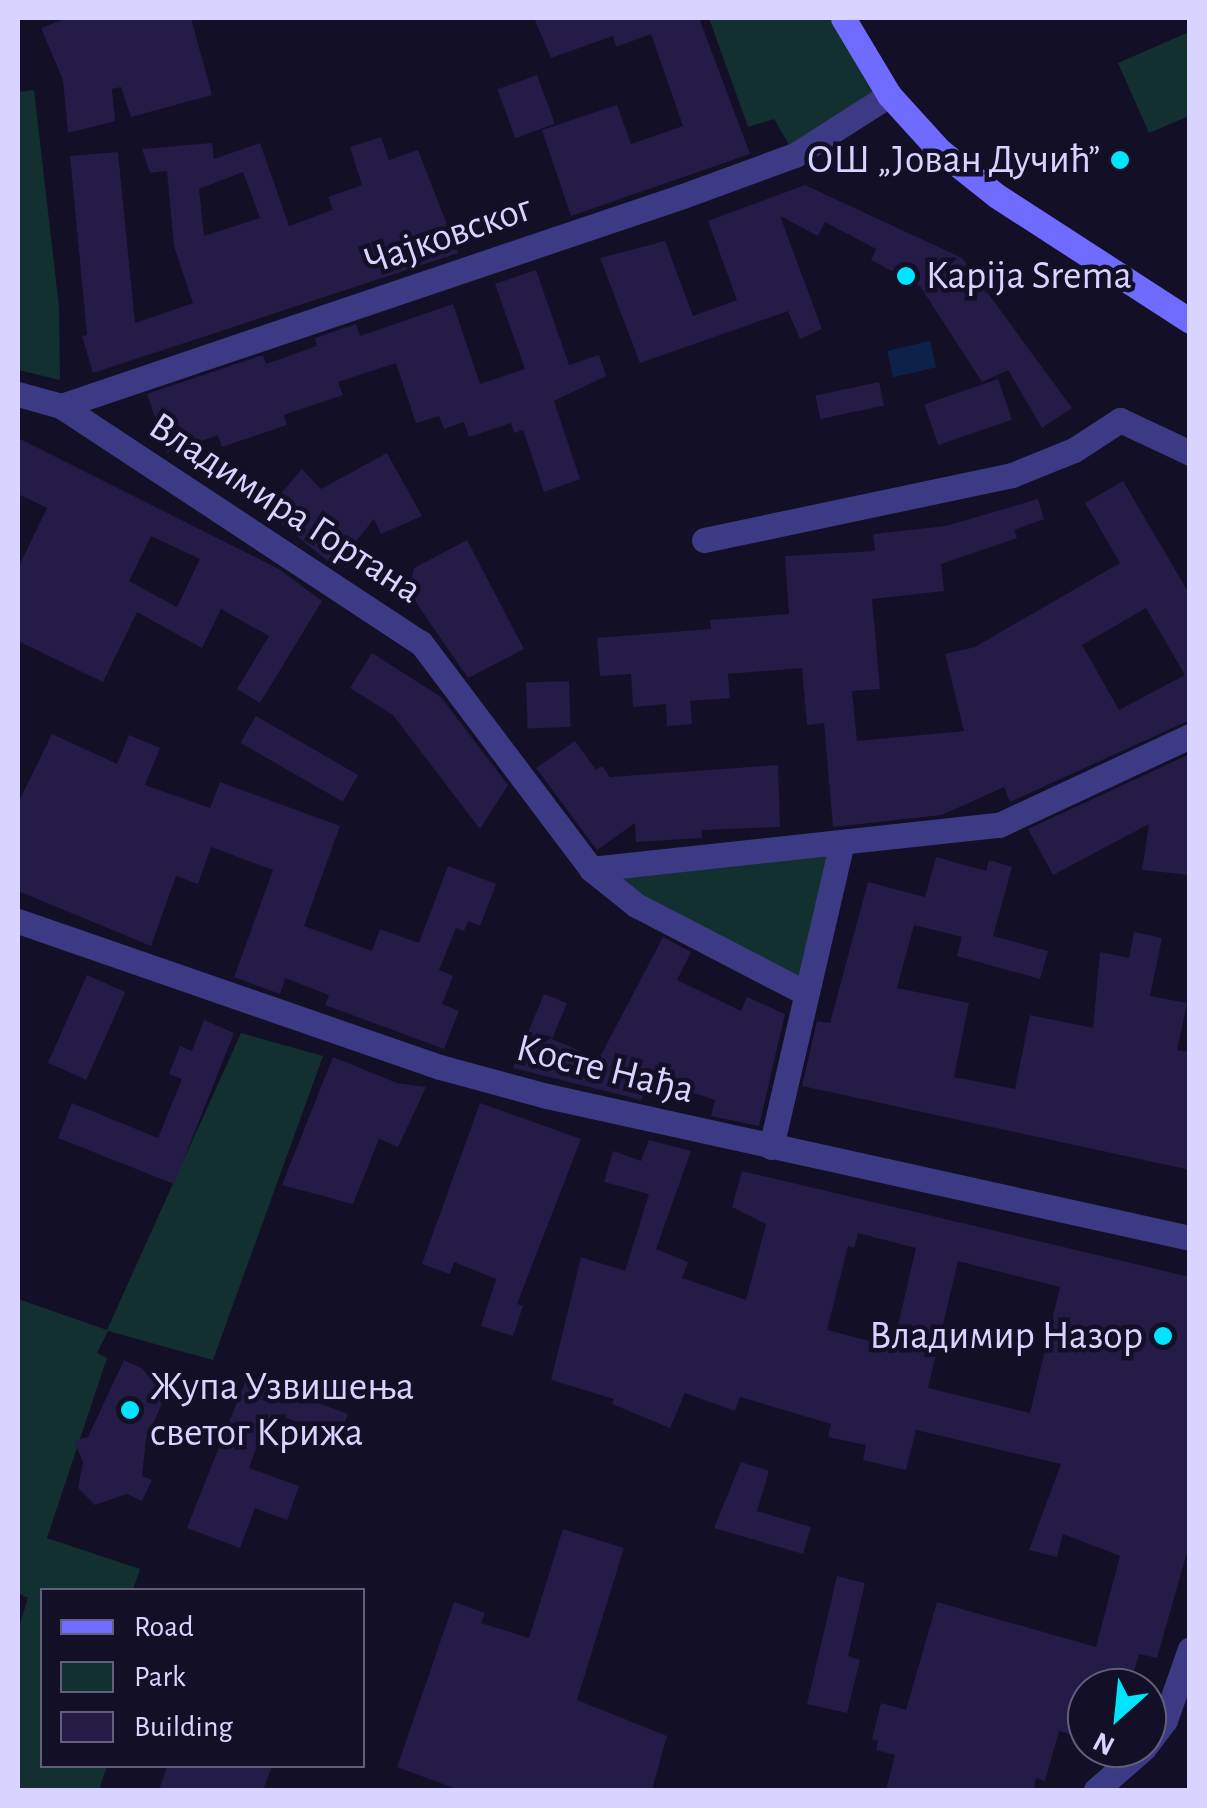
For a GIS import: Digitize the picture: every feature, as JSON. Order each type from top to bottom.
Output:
[{"type":"main road","points":[[843,18],[890,95],[939,150],[996,196],[1190,321]]},
{"type":"street","name":"Чајковског","points":[[62,406],[779,161],[822,142],[890,95]]},
{"type":"street","points":[[18,394],[62,406]]},
{"type":"street","name":"Владимира Гортана","points":[[62,406],[421,644],[591,870],[636,904],[804,992]]},
{"type":"street","points":[[704,540],[1012,475],[1074,450],[1120,420],[1190,453]]},
{"type":"street","points":[[591,870],[998,824],[1190,736]]},
{"type":"street","points":[[772,1146],[804,992],[842,842]]},
{"type":"street","name":"Косте Нађа","points":[[18,921],[440,1067],[772,1146],[1190,1238]]},
{"type":"street","points":[[1167,1714],[1190,1649]]},
{"type":"street","points":[[1096,1790],[1121,1768]]},
{"type":"green space","points":[[709,18],[843,18],[889,95],[795,155],[774,119],[748,127]]},
{"type":"green space","points":[[1189,32],[1189,116],[1149,133],[1118,63]]},
{"type":"green space","points":[[34,90],[59,307],[60,380],[18,370],[18,92]]},
{"type":"green space","points":[[842,842],[804,992],[591,869]]},
{"type":"green space","points":[[241,1033],[323,1056],[213,1360],[108,1331],[97,1353],[107,1358],[47,1538],[140,1569],[134,1588],[40,1588],[40,1768],[106,1768],[99,1790],[18,1790],[18,1630],[28,1598],[18,1593],[18,1299],[107,1330]]},
{"type":"water","points":[[930,341],[936,367],[893,377],[887,351]]},
{"type":"building","points":[[67,18],[191,18],[212,95],[131,117],[121,87],[112,89],[115,121],[68,133],[63,80],[41,28]]},
{"type":"building","points":[[534,18],[699,18],[750,154],[571,216],[542,130],[617,105],[631,144],[683,126],[651,34],[616,47],[613,36],[551,58]]},
{"type":"building","points":[[537,75],[555,124],[515,138],[498,89]]},
{"type":"building","points":[[381,137],[389,160],[418,150],[458,253],[93,373],[82,336],[87,335],[70,156],[118,152],[135,323],[193,303],[174,246],[167,171],[150,173],[142,149],[212,143],[214,159],[260,143],[289,226],[333,210],[328,197],[362,185],[350,147]],"holes":[[[243,172],[260,218],[204,236],[199,189]]]},
{"type":"building","points":[[805,185],[962,258],[1072,408],[1042,428],[1008,370],[982,382],[920,286],[871,260],[876,249],[825,222],[818,236],[780,216],[822,329],[800,339],[788,311],[640,363],[600,258],[665,241],[693,316],[737,300],[708,221]]},
{"type":"building","points":[[536,270],[569,365],[599,355],[606,376],[554,401],[580,479],[544,492],[523,430],[514,433],[511,423],[469,437],[464,422],[444,429],[439,416],[416,423],[396,363],[338,382],[343,395],[284,415],[287,425],[222,447],[218,435],[167,453],[147,394],[263,355],[266,364],[317,346],[315,338],[356,324],[360,336],[453,304],[480,384],[525,369],[495,284]]},
{"type":"building","points":[[998,379],[1012,420],[938,445],[924,404]]},
{"type":"building","points":[[879,382],[884,405],[820,419],[815,396]]},
{"type":"building","points":[[18,438],[279,569],[322,601],[260,703],[237,689],[269,636],[221,609],[202,648],[137,612],[103,682],[18,641],[18,568],[47,508],[18,494]],"holes":[[[151,536],[200,559],[177,607],[129,581]]]},
{"type":"building","points":[[387,453],[422,516],[381,534],[374,519],[335,567],[266,511],[302,469],[321,489]]},
{"type":"building","points":[[1123,481],[1190,595],[1190,720],[1010,802],[1004,787],[942,815],[833,827],[824,723],[807,725],[802,668],[728,674],[730,698],[690,701],[692,724],[667,726],[666,704],[633,707],[631,674],[600,676],[597,638],[711,629],[710,620],[789,614],[785,556],[875,551],[873,534],[946,526],[1038,499],[1044,519],[1014,530],[1017,538],[941,564],[944,591],[872,599],[880,689],[852,691],[857,741],[964,731],[945,654],[975,647],[1120,563],[1085,503]],"holes":[[[1146,608],[1185,675],[1119,710],[1082,645]]]},
{"type":"building","points":[[467,540],[524,649],[468,678],[408,591],[414,568]]},
{"type":"building","points":[[372,653],[441,697],[508,785],[480,829],[393,715],[350,688]]},
{"type":"building","points":[[569,681],[571,727],[528,728],[526,683]]},
{"type":"building","points":[[256,716],[358,775],[343,802],[241,743]]},
{"type":"building","points":[[52,734],[117,764],[129,735],[160,748],[145,785],[210,808],[220,782],[340,826],[304,926],[372,951],[380,929],[419,943],[448,866],[496,884],[480,926],[468,921],[464,931],[456,928],[439,970],[453,976],[442,1004],[459,1011],[444,1049],[325,1005],[329,995],[285,978],[280,994],[234,977],[273,870],[211,847],[198,884],[176,876],[151,946],[18,891],[18,803]]},
{"type":"building","points":[[575,741],[596,770],[602,766],[610,777],[778,765],[780,827],[702,830],[702,838],[636,842],[635,823],[597,850],[536,768]]},
{"type":"building","points":[[1190,754],[1190,875],[1142,870],[1149,824],[1053,875],[1028,829]]},
{"type":"building","points":[[936,857],[986,871],[989,860],[1012,867],[993,936],[1048,951],[1040,979],[957,956],[962,937],[914,925],[897,988],[969,1003],[954,1077],[1015,1089],[1030,1015],[1093,1028],[1100,952],[1129,958],[1134,932],[1162,938],[1150,996],[1187,1003],[1177,1050],[1190,1052],[1190,1170],[802,1086],[817,1021],[830,1023],[868,882],[925,897]]},
{"type":"building","points":[[663,937],[691,952],[677,980],[741,1011],[747,997],[785,1014],[759,1126],[711,1116],[715,1100],[651,1079],[641,1100],[513,1068],[544,994],[567,1003],[552,1039],[599,1059]]},
{"type":"building","points":[[87,975],[125,992],[86,1080],[48,1063]]},
{"type":"building","points":[[204,1020],[234,1033],[174,1184],[58,1138],[72,1103],[158,1138],[182,1079],[169,1074],[180,1046],[192,1051]]},
{"type":"building","points":[[333,1057],[397,1083],[426,1087],[398,1147],[379,1139],[353,1204],[282,1185]]},
{"type":"building","points":[[480,1103],[581,1139],[517,1304],[523,1306],[513,1336],[481,1326],[496,1279],[454,1262],[450,1274],[422,1264]]},
{"type":"building","points":[[649,1140],[691,1151],[656,1249],[688,1262],[682,1278],[746,1300],[766,1224],[732,1207],[742,1171],[1190,1277],[1190,1542],[1157,1658],[1139,1654],[1135,1668],[1067,1668],[1067,1733],[1059,1731],[1045,1781],[1036,1778],[1034,1790],[886,1790],[895,1755],[876,1750],[878,1741],[872,1739],[881,1703],[906,1710],[937,1602],[1096,1647],[1120,1556],[1063,1534],[1057,1557],[1029,1550],[1061,1464],[916,1430],[906,1470],[863,1460],[866,1445],[828,1437],[831,1424],[740,1397],[735,1411],[685,1393],[670,1428],[612,1404],[614,1399],[551,1380],[581,1257],[625,1271],[649,1194],[604,1182],[613,1151],[641,1161]],"holes":[[[858,1233],[916,1248],[893,1347],[827,1330],[848,1246],[854,1248]],[[958,1261],[1060,1287],[1030,1413],[928,1388]]]},
{"type":"building","name":"Жупа Узвишења светог Крижа","points":[[124,1360],[172,1382],[146,1439],[142,1476],[152,1480],[142,1501],[127,1494],[95,1505],[78,1488],[83,1462],[74,1441],[88,1437]]},
{"type":"building","points":[[247,1377],[348,1414],[339,1438],[279,1415],[276,1423],[266,1420],[249,1468],[299,1486],[287,1520],[255,1508],[240,1548],[187,1528]]},
{"type":"building","points":[[741,1462],[769,1471],[757,1511],[811,1527],[803,1554],[714,1528]]},
{"type":"building","points":[[563,1529],[624,1548],[577,1700],[667,1736],[652,1790],[459,1790],[397,1767],[454,1602],[485,1613],[481,1623],[529,1638]]},
{"type":"building","points":[[837,1576],[865,1583],[848,1656],[860,1660],[847,1713],[807,1704]]},
{"type":"building","points":[[166,1768],[271,1768],[263,1790],[159,1790]]},
{"type":"place","name":"ОШ „Јован Дучић”","points":[[1120,160]]},
{"type":"place","name":"Kapija Srema","points":[[906,276]]},
{"type":"place","name":"Владимир Назор","points":[[1163,1336]]},
{"type":"place","name":"Жупа Узвишења светог Крижа","points":[[130,1410]]}]
